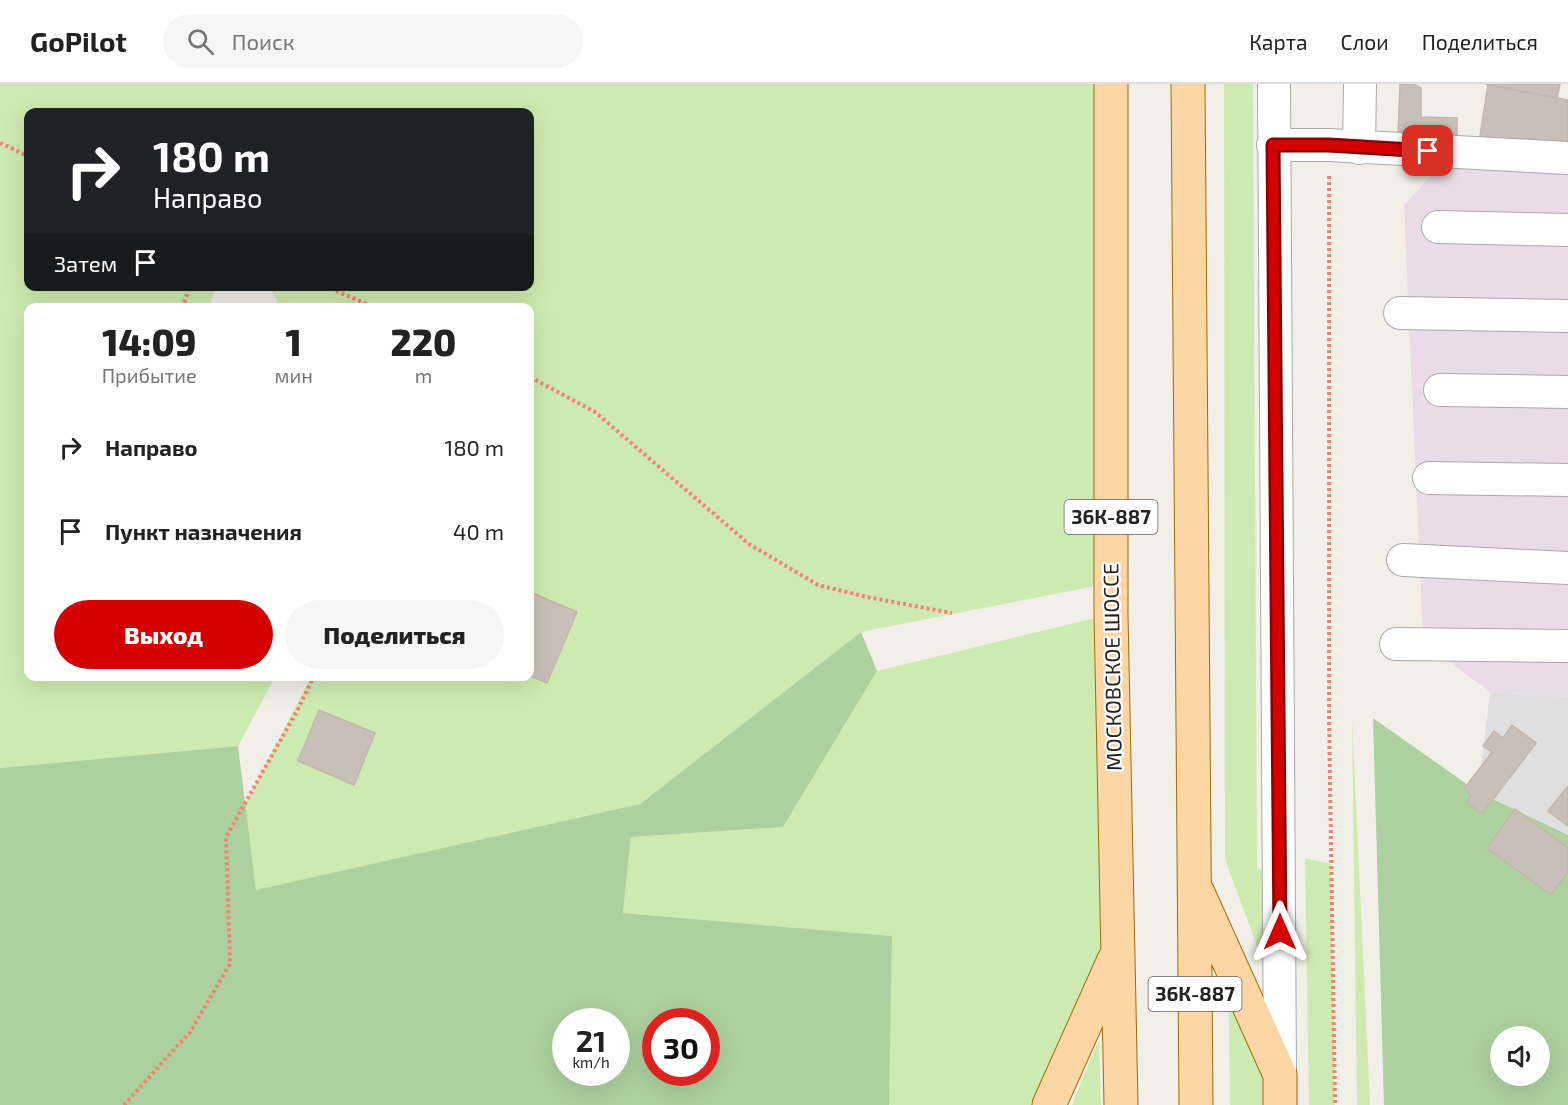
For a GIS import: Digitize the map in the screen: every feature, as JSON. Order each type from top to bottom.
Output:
[{"type":"main road","name":"МОСКОВСКОЕ ШОССЕ","points":[[1111,84],[1111,604],[1121,1105]]},
{"type":"main road","name":"36К-887","points":[[1188,84],[1196,1105]]},
{"type":"main road","points":[[1194,883],[1280,1090]]},
{"type":"main road","points":[[1049,1105],[1118,950]]},
{"type":"street","points":[[1274,84],[1280,1090]]},
{"type":"street","points":[[1344,146],[1360,84]]},
{"type":"street","points":[[1273,145],[1344,146],[1568,158]]},
{"type":"street","points":[[1438,227],[1568,230]]},
{"type":"street","points":[[1400,314],[1568,316]]},
{"type":"street","points":[[1440,390],[1568,392]]},
{"type":"street","points":[[1429,478],[1568,480]]},
{"type":"street","points":[[1403,560],[1568,568]]},
{"type":"street","points":[[1396,644],[1568,646]]},
{"type":"path","points":[[0,142],[24,154]]},
{"type":"path","points":[[1335,1105],[1329,717],[1344,146]]},
{"type":"path","points":[[337,291],[364,303]]},
{"type":"path","points":[[534,380],[595,412],[749,544],[818,585],[952,613]]},
{"type":"path","points":[[124,1105],[190,1032],[230,964],[226,837],[312,681]]},
{"type":"shaded area","points":[[1442,164],[1568,168],[1568,697],[1490,692],[1423,642],[1404,205]]},
{"type":"shaded area","points":[[1490,692],[1568,697],[1568,835],[1478,792]]},
{"type":"green space","points":[[0,84],[1112,84],[1111,583],[861,632],[640,804],[256,891],[243,808],[309,681],[534,681],[534,303],[278,303],[272,291],[534,291],[534,108],[24,108],[24,291],[215,291],[210,303],[24,303],[24,681],[273,681],[238,746],[0,768]]},
{"type":"green space","points":[[1224,84],[1253,84],[1257,869],[1271,872],[1265,968],[1225,859]]},
{"type":"green space","points":[[1111,614],[1118,950],[1049,1105],[889,1105],[891,936],[623,913],[631,837],[783,827],[877,671]]},
{"type":"green space","points":[[861,632],[877,671],[783,827],[631,837],[623,913],[892,936],[889,1105],[0,1105],[0,768],[238,746],[256,890],[640,804]]},
{"type":"green space","points":[[1352,718],[1370,1105],[1357,1105]]},
{"type":"green space","points":[[1373,718],[1478,792],[1568,835],[1568,1105],[1384,1105]]},
{"type":"green space","points":[[1305,858],[1331,864],[1335,1105],[1309,1105]]},
{"type":"green space","points":[[1228,960],[1267,1046],[1267,1105],[1230,1105]]},
{"type":"green space","points":[[1099,1039],[1101,1105],[1072,1105]]},
{"type":"building","points":[[1400,84],[1413,84],[1421,88],[1421,117],[1457,118],[1457,138],[1398,136]]},
{"type":"building","points":[[1485,84],[1560,84],[1557,98]]},
{"type":"building","points":[[1488,85],[1568,100],[1568,149],[1479,142]]},
{"type":"building","points":[[534,594],[577,612],[547,683],[534,678]]},
{"type":"building","points":[[319,710],[375,733],[354,785],[298,761]]},
{"type":"building","points":[[1512,725],[1536,743],[1482,814],[1466,802],[1471,795],[1464,789],[1492,752],[1483,746],[1494,731],[1503,738]]},
{"type":"building","points":[[1568,786],[1568,826],[1548,811]]},
{"type":"building","points":[[1515,809],[1568,848],[1568,872],[1551,895],[1487,848]]},
{"type":"route","points":[[1280,932],[1273,145],[1329,145],[1428,151]]}]
